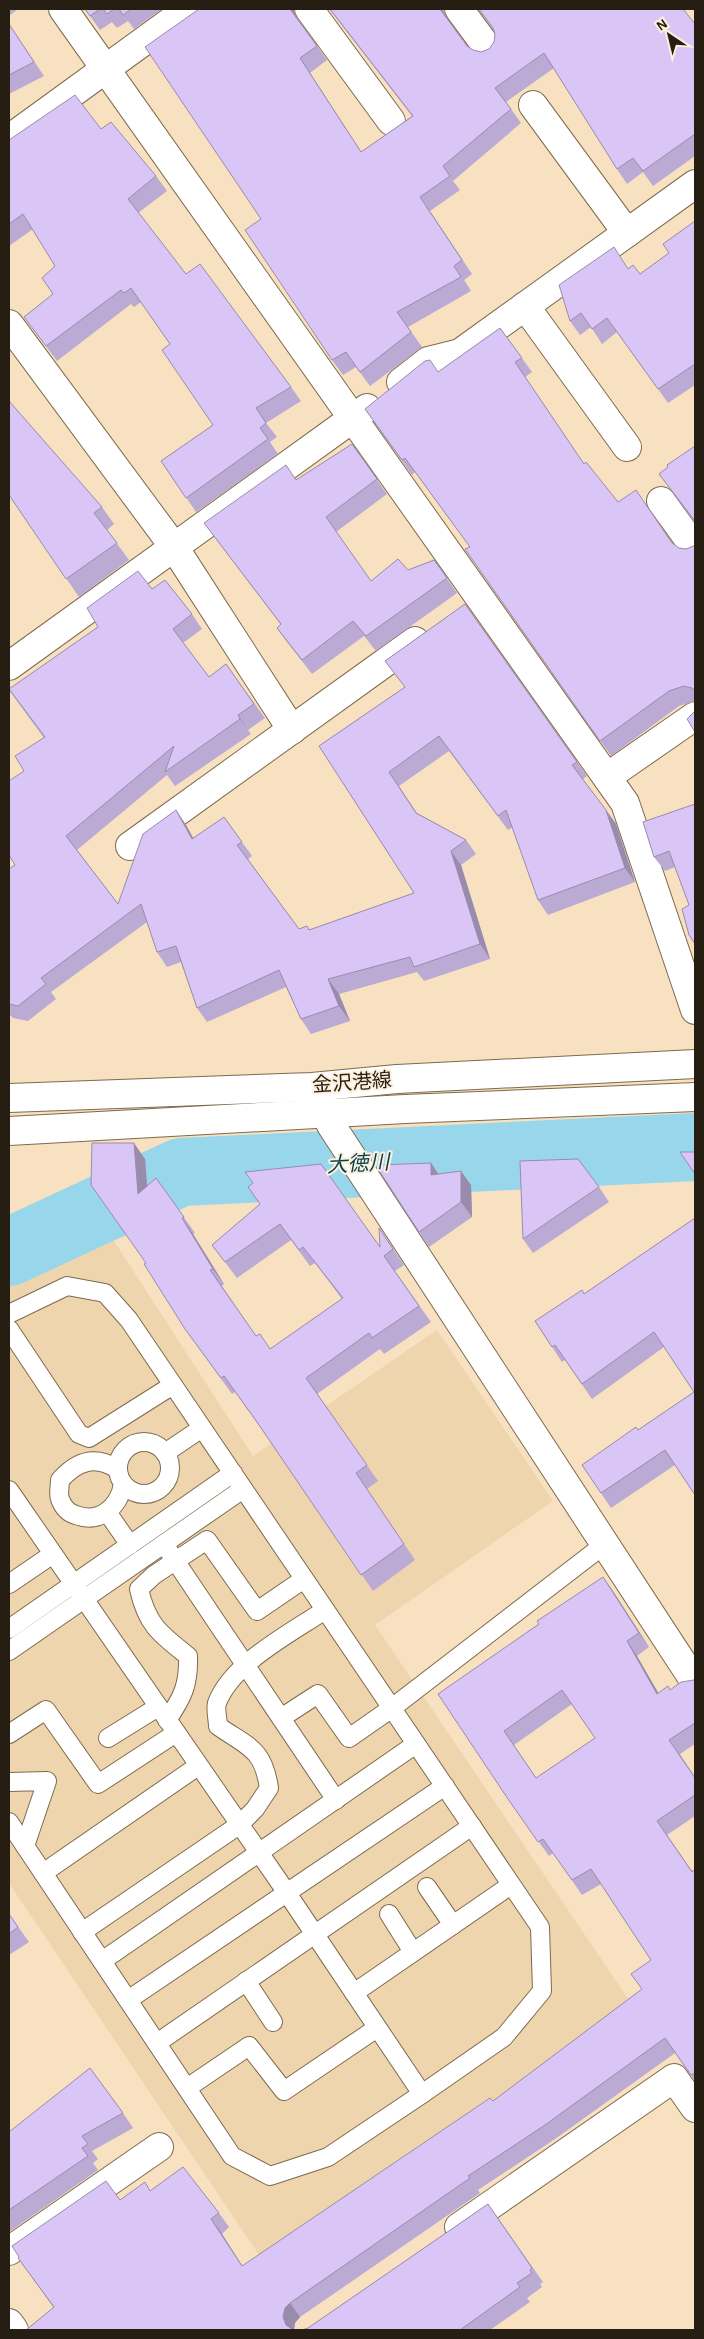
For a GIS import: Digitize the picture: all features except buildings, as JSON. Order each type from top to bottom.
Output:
[{"type":"street","points":[[63,9],[625,803],[695,1010]]},
{"type":"street","points":[[9,139],[188,9]]},
{"type":"street","points":[[309,9],[391,121]]},
{"type":"street","points":[[459,9],[490,50]]},
{"type":"street","points":[[533,105],[627,233]]},
{"type":"street","points":[[9,666],[353,419],[428,361],[460,353],[695,184]]},
{"type":"street","points":[[525,306],[627,447]]},
{"type":"street","points":[[9,324],[174,547],[292,730]]},
{"type":"street","points":[[661,501],[695,548]]},
{"type":"street","points":[[456,612],[479,596]]},
{"type":"street","points":[[130,846],[432,629]]},
{"type":"street","points":[[607,777],[695,716]]},
{"type":"street","name":"金沢港線","points":[[9,1098],[312,1086],[397,1079],[695,1064]]},
{"type":"street","points":[[312,1086],[325,1115],[695,1682]]},
{"type":"street","name":"金沢港線","points":[[9,1131],[325,1115],[404,1109],[695,1097]]},
{"type":"street","points":[[439,2240],[674,2078],[695,2108]]},
{"type":"street","points":[[9,2251],[159,2147]]},
{"type":"street","points":[[9,2323],[14,2330]]},
{"type":"lane","points":[[9,1314],[67,1286],[105,1292],[129,1320],[540,1927],[542,1991],[504,2037],[422,2094],[328,2157],[270,2176],[232,2156],[9,1822]]},
{"type":"lane","points":[[9,1329],[79,1434],[89,1438],[173,1385]]},
{"type":"lane","points":[[165,1453],[202,1428]]},
{"type":"lane","points":[[79,1434],[76,1449],[80,1462]]},
{"type":"lane","points":[[120,1477],[120,1495],[107,1512],[96,1518],[85,1519],[68,1513],[60,1498],[60,1480],[80,1462],[97,1460],[120,1477],[129,1490],[145,1495],[162,1488],[170,1473],[170,1464],[165,1453],[154,1444],[137,1443],[123,1453],[120,1477]]},
{"type":"lane","points":[[9,1629],[233,1473]]},
{"type":"lane","points":[[9,1651],[243,1489]]},
{"type":"lane","points":[[9,1490],[287,1893],[422,2094]]},
{"type":"lane","points":[[107,1512],[130,1545]]},
{"type":"lane","points":[[9,1734],[46,1710],[98,1784],[167,1720],[180,1701],[188,1677],[188,1656],[160,1634],[144,1611],[139,1589],[176,1560],[207,1540],[257,1611],[304,1579]]},
{"type":"lane","points":[[164,1544],[336,1800]]},
{"type":"lane","points":[[280,1718],[318,1694],[349,1738],[392,1708],[605,1544]]},
{"type":"lane","points":[[9,1584],[53,1554]]},
{"type":"lane","points":[[82,1932],[239,1825],[256,1809],[270,1788],[266,1769],[252,1747],[218,1726],[216,1705],[225,1690],[245,1665],[325,1610]]},
{"type":"lane","points":[[108,1738],[167,1720]]},
{"type":"lane","points":[[102,1961],[416,1744]]},
{"type":"lane","points":[[43,1873],[198,1766]]},
{"type":"lane","points":[[9,1782],[47,1781],[25,1846]]},
{"type":"lane","points":[[128,2000],[445,1786]]},
{"type":"lane","points":[[156,2043],[472,1826]]},
{"type":"lane","points":[[354,1993],[511,1885]]},
{"type":"lane","points":[[427,1887],[453,1925]]},
{"type":"lane","points":[[389,1914],[414,1952]]},
{"type":"lane","points":[[246,1981],[273,2022]]},
{"type":"lane","points":[[187,2088],[249,2046],[284,2091],[377,2028]]},
{"type":"shaded area","points":[[105,1227],[253,1456],[437,1330],[553,1501],[375,1625],[635,2009],[261,2258],[9,1883],[9,1273]]},
{"type":"waterway","name":"大徳川","points":[[9,1252],[181,1172],[695,1147]]}]
